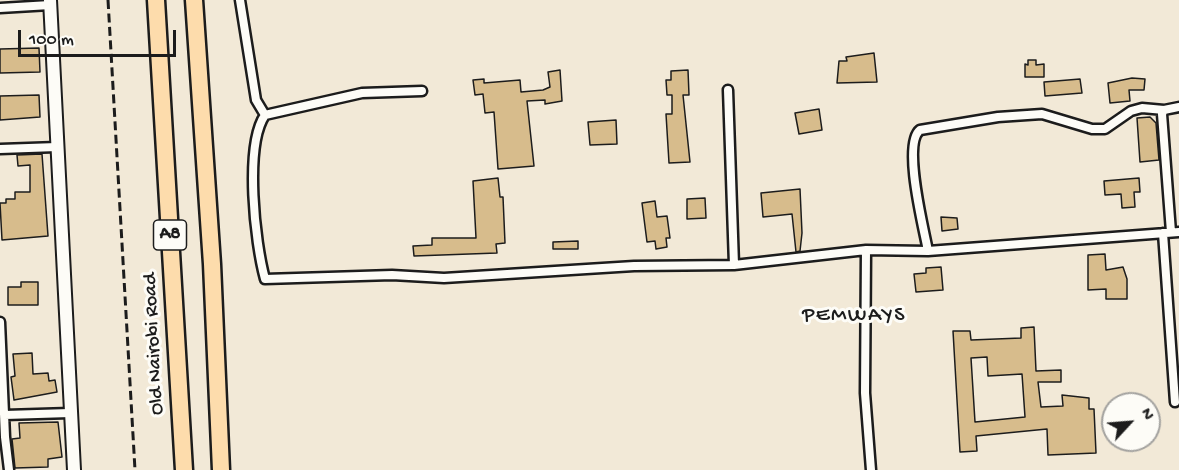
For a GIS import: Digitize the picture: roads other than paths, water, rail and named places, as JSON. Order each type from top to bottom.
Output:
[{"type":"highway","name":"Old Nairobi Road","points":[[156,0],[184,470]]},
{"type":"highway","name":"A8","points":[[194,0],[212,264],[221,470]]},
{"type":"street","points":[[240,0],[256,100],[265,115]]},
{"type":"street","points":[[0,8],[50,3],[74,470]]},
{"type":"street","points":[[728,90],[734,265]]},
{"type":"street","points":[[422,92],[362,93],[265,115],[257,126],[253,184],[258,252],[266,279],[392,275],[444,278],[634,266],[734,265],[866,250],[928,251],[1171,232]]},
{"type":"street","points":[[928,251],[918,207],[912,140],[920,130],[998,117],[1042,114],[1092,129],[1105,129],[1131,111],[1142,108],[1164,110],[1179,107]]},
{"type":"street","points":[[1164,110],[1171,232],[1175,402]]},
{"type":"street","points":[[0,149],[57,147]]},
{"type":"street","points":[[866,250],[865,393],[871,470]]},
{"type":"street","points":[[0,322],[4,415],[2,438],[9,470]]},
{"type":"street","points":[[4,415],[70,413]]},
{"type":"railway","points":[[108,0],[135,470]]},
{"type":"district","name":"PEMWAYS","points":[[854,317]]}]
